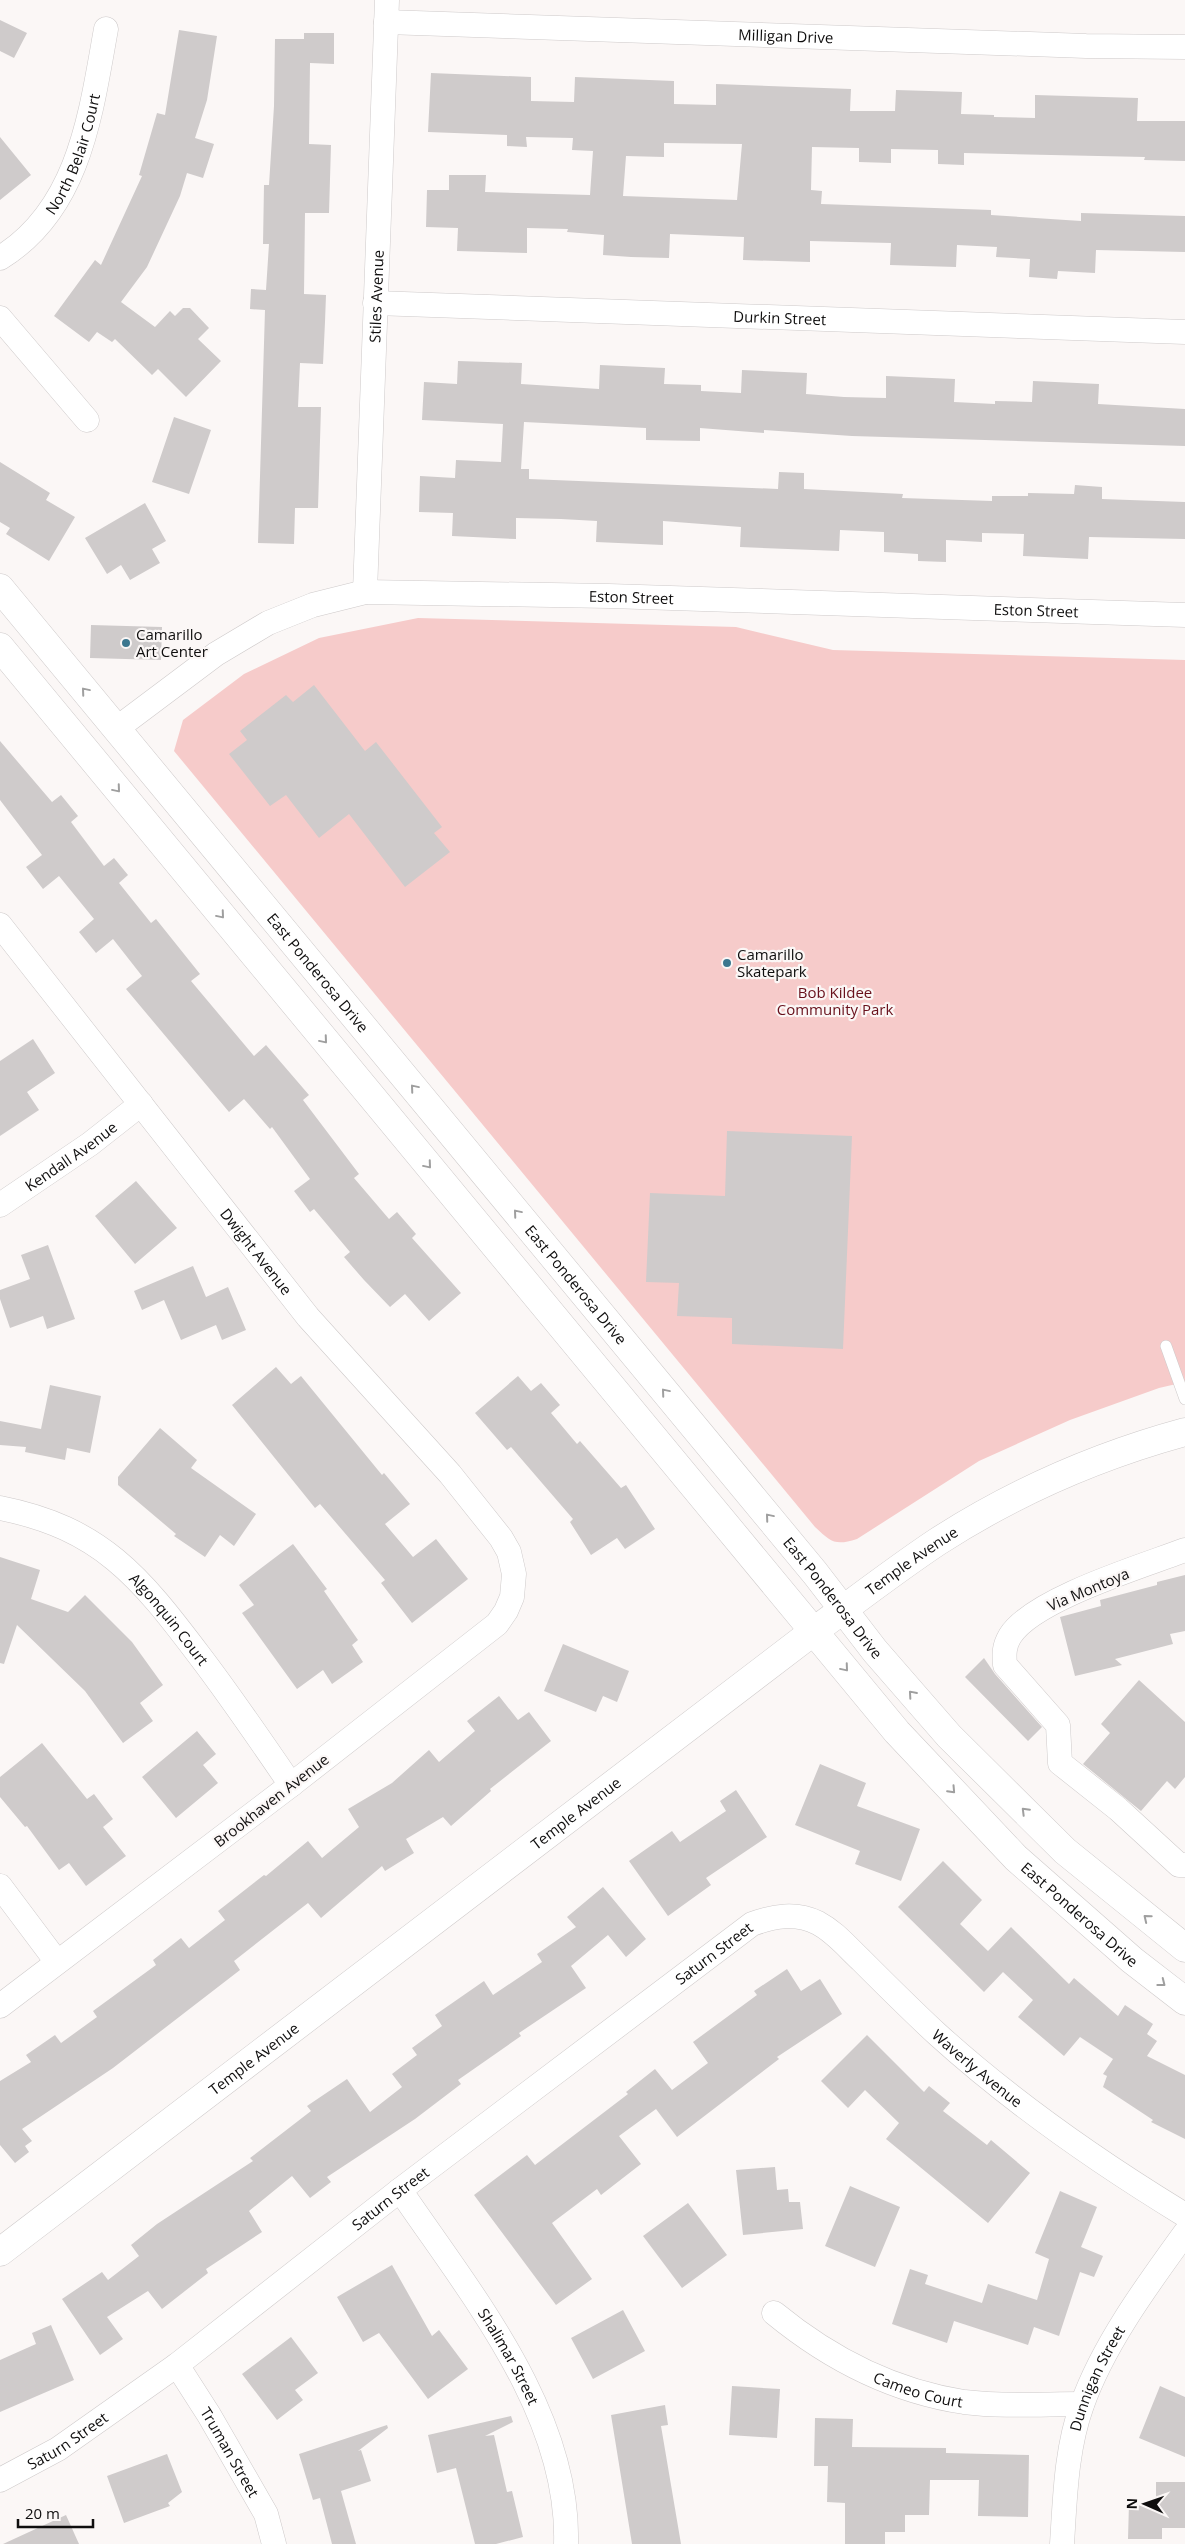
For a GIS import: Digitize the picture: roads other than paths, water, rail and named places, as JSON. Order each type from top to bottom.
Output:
[{"type":"main road","name":"East Ponderosa Drive","points":[[0,588],[844,1609],[874,1650],[949,1736],[1065,1851],[1185,1948]]},
{"type":"main road","name":"East Ponderosa Drive","points":[[0,647],[897,1732],[1016,1858],[1132,1960],[1185,2001]]},
{"type":"main road","points":[[86,752],[116,728]]},
{"type":"main road","name":"Temple Avenue","points":[[0,2252],[814,1631],[937,1542],[994,1508],[1085,1465],[1185,1432]]},
{"type":"street","name":"Milligan Drive","points":[[387,11],[1076,46],[1185,47]]},
{"type":"street","name":"Stiles Avenue","points":[[365,592],[387,11]]},
{"type":"street","name":"North Belair Court","points":[[0,258],[11,251],[45,216],[71,173],[88,127],[106,29]]},
{"type":"street","name":"Durkin Street","points":[[375,303],[1185,332]]},
{"type":"street","points":[[0,318],[87,420]]},
{"type":"street","name":"Eston Street","points":[[116,728],[216,654],[268,623],[312,605],[365,592],[619,596],[1185,615]]},
{"type":"street","name":"Dwight Avenue","points":[[0,925],[308,1317],[450,1474],[501,1538],[508,1552],[514,1574]]},
{"type":"street","name":"Kendall Avenue","points":[[0,1205],[90,1144],[141,1104]]},
{"type":"street","name":"Algonquin Court","points":[[0,1508],[44,1519],[69,1530],[101,1549],[137,1577],[156,1598],[230,1696],[291,1785]]},
{"type":"street","name":"Via Montoya","points":[[1185,1550],[1053,1601],[1027,1617],[1011,1634],[1004,1648],[1004,1665],[1058,1725],[1060,1763],[1118,1809],[1179,1865],[1185,1865]]},
{"type":"street","name":"Brookhaven Avenue","points":[[0,2006],[291,1785],[497,1624],[506,1611],[512,1597],[514,1574]]},
{"type":"street","points":[[0,1886],[57,1962]]},
{"type":"street","name":"Saturn Street","points":[[0,2480],[58,2449],[177,2365],[400,2190],[752,1924],[780,1915]]},
{"type":"street","name":"Waverly Avenue","points":[[780,1915],[803,1917],[830,1930],[937,2034],[986,2076],[1027,2108],[1140,2187],[1185,2215]]},
{"type":"street","name":"Shalimar Street","points":[[400,2190],[486,2316],[532,2398],[560,2477],[564,2502],[566,2544]]},
{"type":"street","name":"Dunnigan Street","points":[[1062,2544],[1066,2490],[1074,2434],[1082,2404],[1130,2312],[1185,2233]]},
{"type":"street","name":"Cameo Court","points":[[774,2313],[825,2351],[858,2369],[892,2384],[965,2402],[1002,2405],[1082,2404]]},
{"type":"street","name":"Truman Street","points":[[177,2365],[209,2415],[266,2514],[274,2544]]},
{"type":"lane","points":[[1166,1346],[1185,1399]]},
{"type":"place","name":"Camarillo Art Center","points":[[126,643]]},
{"type":"place","name":"Camarillo Skatepark","points":[[727,963]]},
{"type":"park label","name":"Bob Kildee Community Park","points":[[835,1000]]}]
